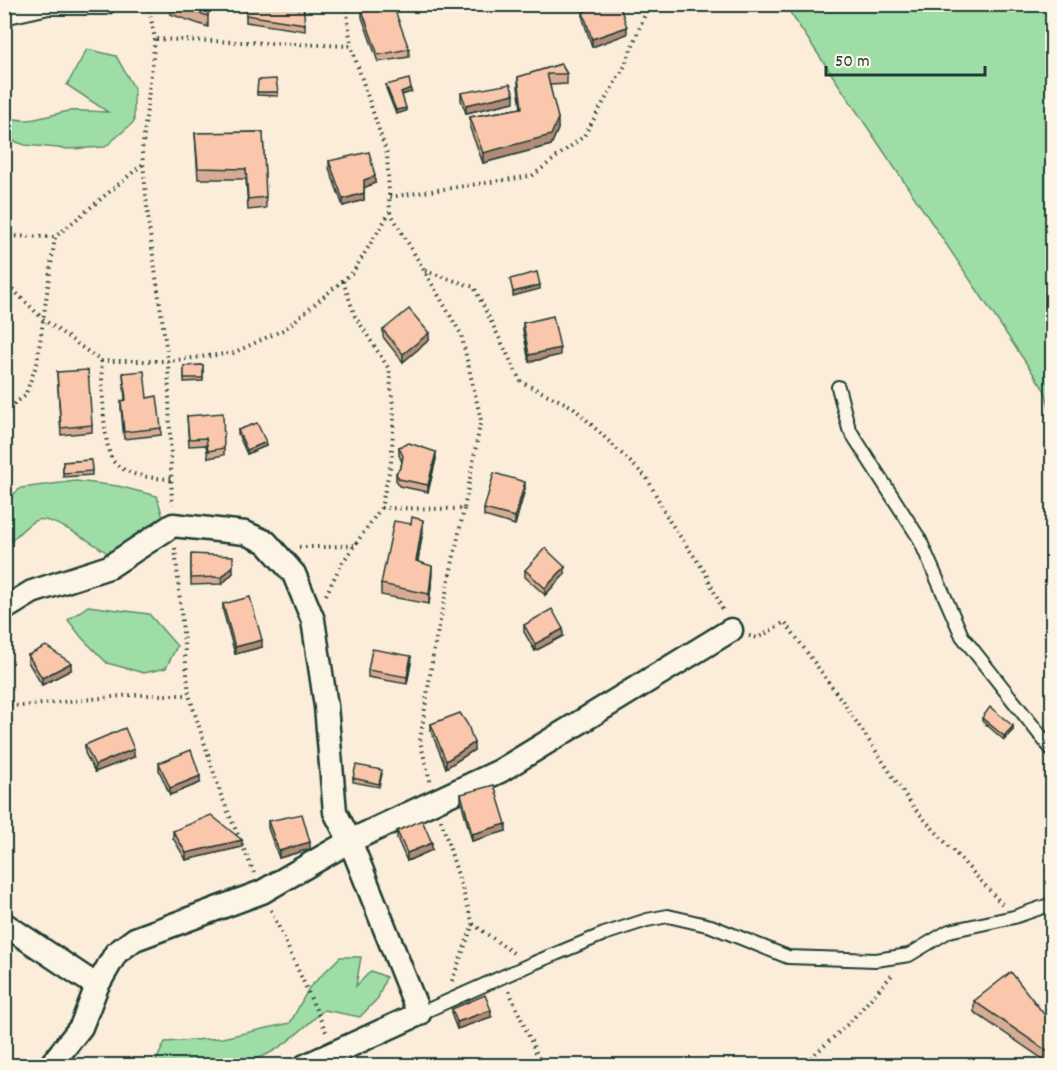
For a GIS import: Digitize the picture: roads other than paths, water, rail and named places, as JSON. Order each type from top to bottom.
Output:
[{"type":"street","points":[[4,609],[32,592],[109,567],[173,525],[245,533],[266,542],[294,574],[313,620],[326,706],[335,812],[350,841],[419,1014],[305,1065]]},
{"type":"street","points":[[50,1065],[81,1027],[97,986],[116,953],[135,939],[262,892],[350,841],[500,771],[731,630]]},
{"type":"street","points":[[4,924],[97,986]]},
{"type":"lane","points":[[4,18],[49,8],[106,8],[112,4]]},
{"type":"lane","points":[[838,387],[849,429],[919,538],[962,636],[1053,750]]},
{"type":"lane","points":[[419,1014],[502,976],[604,934],[647,920],[668,916],[711,926],[788,957],[876,960],[909,955],[949,931],[1014,917],[1053,904]]}]
